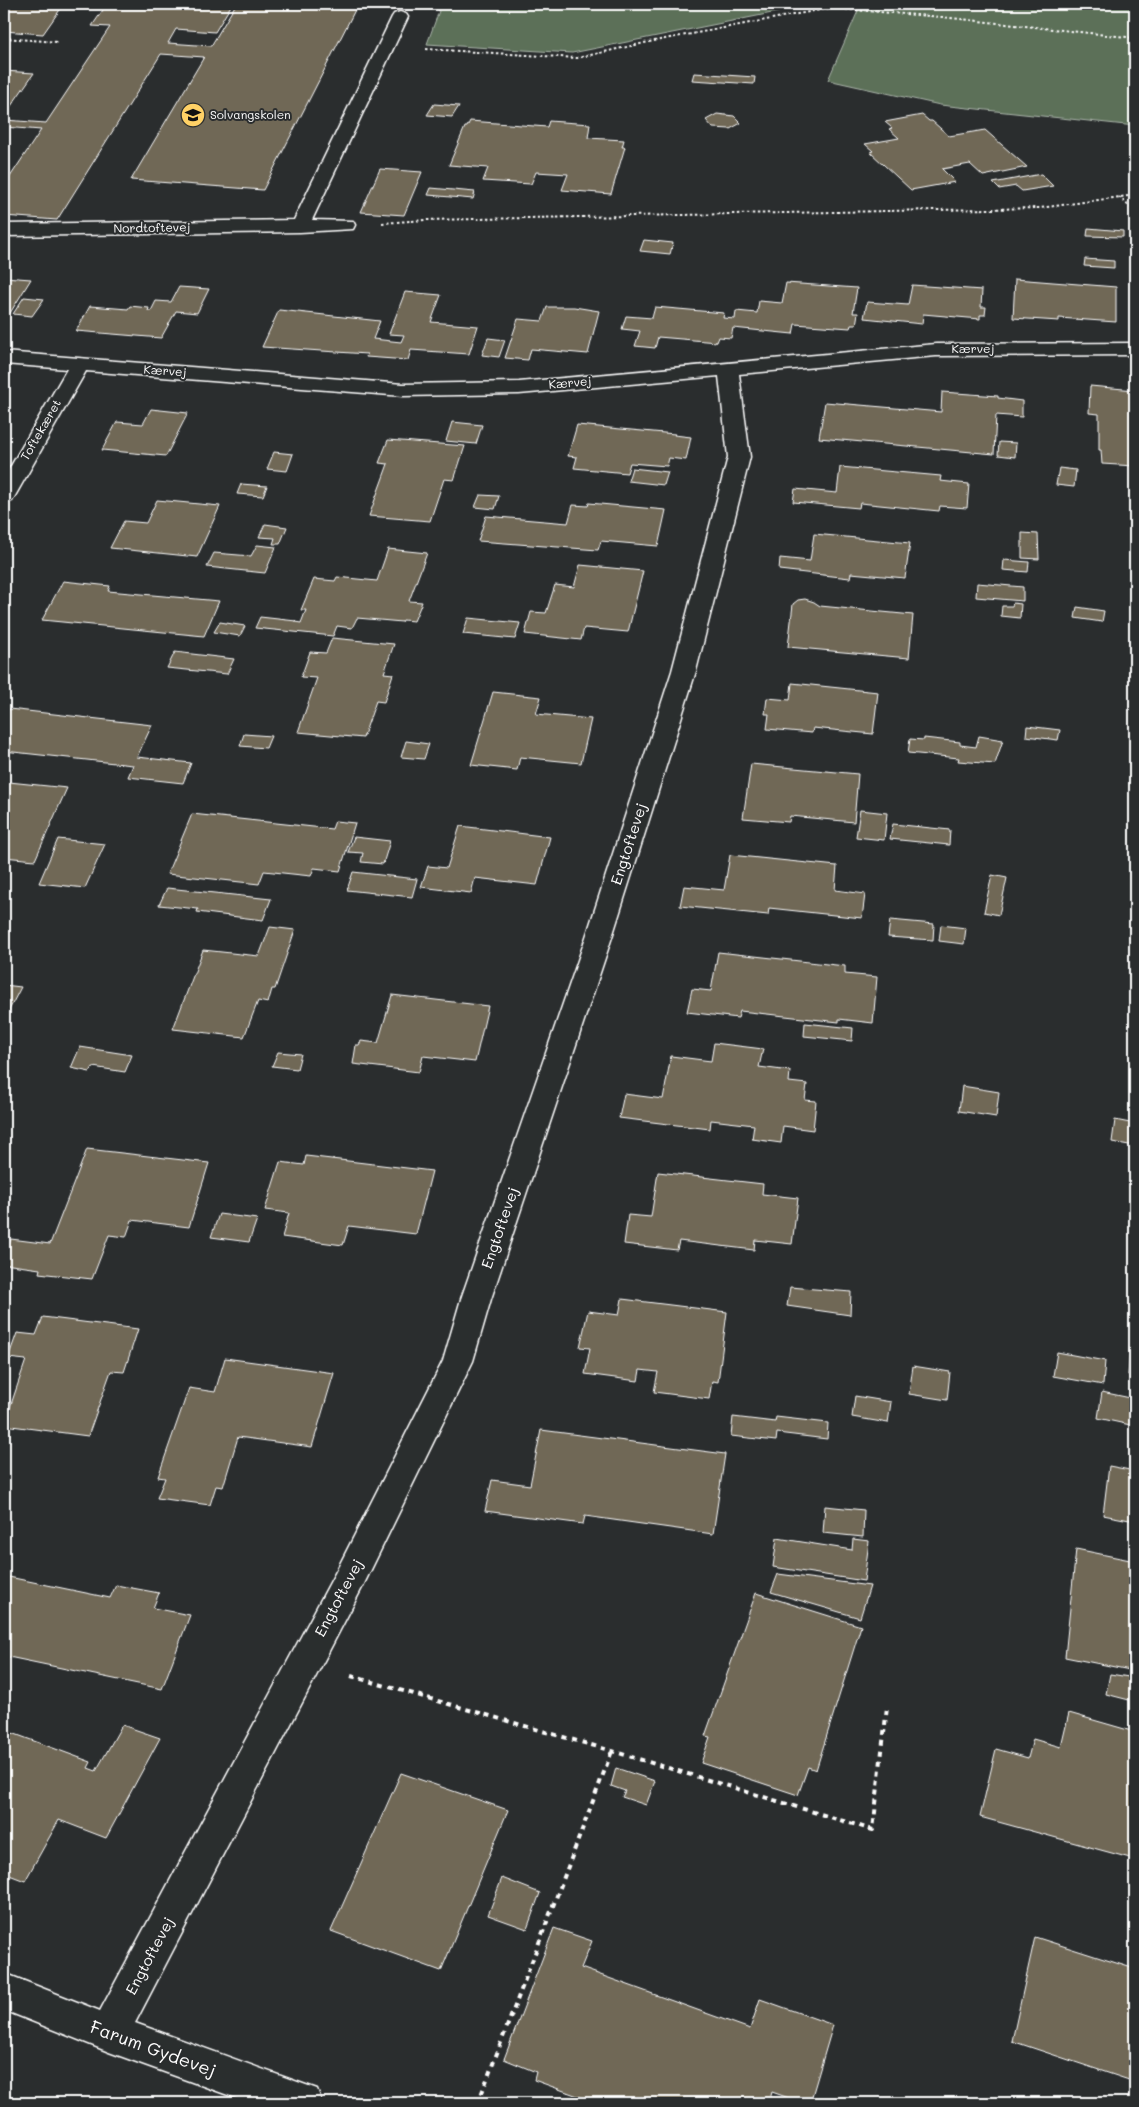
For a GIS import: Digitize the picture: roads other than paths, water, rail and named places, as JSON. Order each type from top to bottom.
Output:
[{"type":"street","points":[[300,226],[400,17]]},
{"type":"street","name":"Nordtoftevej","points":[[4,230],[346,225]]},
{"type":"street","name":"Kærvej","points":[[4,358],[403,390],[519,388],[936,350],[1135,349]]},
{"type":"street","name":"Toftekæret","points":[[4,496],[79,365]]},
{"type":"street","name":"Engtoftevej","points":[[110,2033],[352,1574],[458,1361],[476,1299],[602,928],[684,672],[740,457],[728,369]]},
{"type":"street","name":"Farum Gydevej","points":[[4,1992],[110,2033],[303,2103]]},
{"type":"place","name":"Solvangskolen","points":[[193,115]]}]
